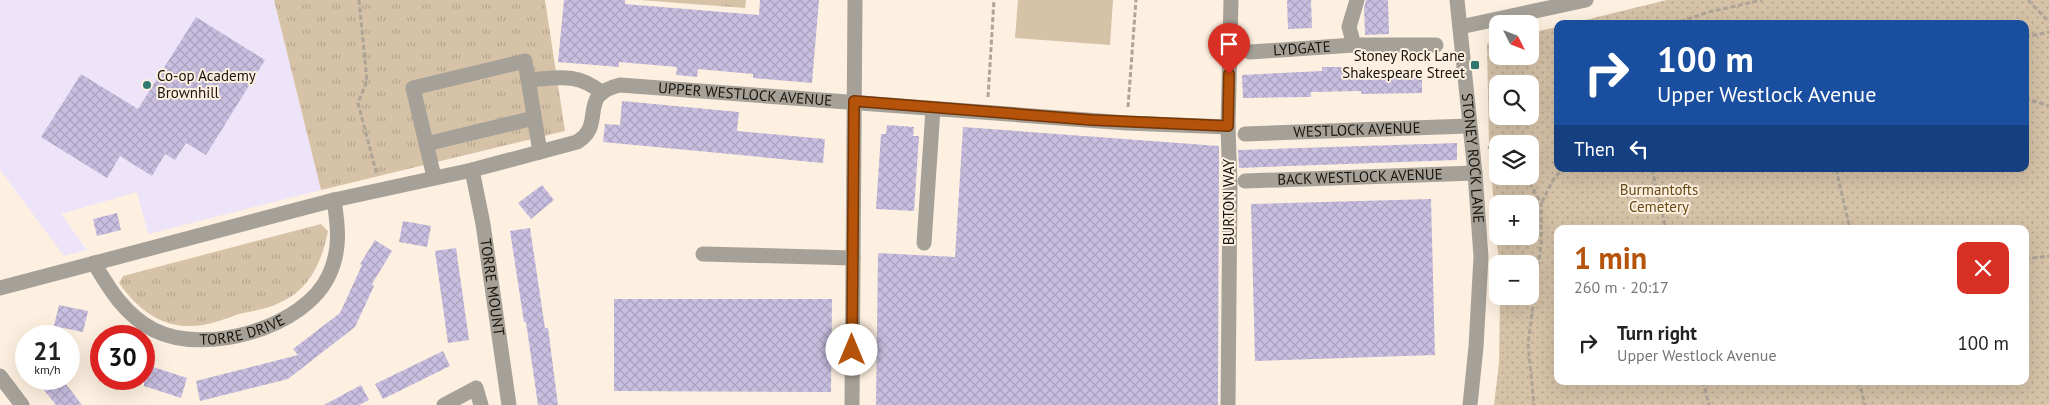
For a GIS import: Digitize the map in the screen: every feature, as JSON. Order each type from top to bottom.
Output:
[{"type":"street","points":[[852,405],[855,0]]},
{"type":"street","name":"BURTON WAY","points":[[1228,405],[1230,185],[1228,126],[1231,0]]},
{"type":"street","name":"LYDGATE","points":[[1354,45],[1349,27],[1357,0]]},
{"type":"street","name":"STONEY ROCK LANE","points":[[1457,0],[1475,173],[1481,257],[1476,347],[1470,405]]},
{"type":"street","points":[[1460,27],[1586,0]]},
{"type":"street","name":"LYDGATE","points":[[1250,52],[1354,45],[1436,45]]},
{"type":"street","points":[[434,177],[413,88],[525,61],[540,152]]},
{"type":"street","points":[[0,288],[334,200],[472,170],[568,145],[585,137],[591,129],[593,105],[602,92],[591,83],[572,77],[528,80]]},
{"type":"street","name":"UPPER WESTLOCK AVENUE","points":[[602,92],[608,88],[620,85],[854,101],[933,109],[1127,123],[1228,126]]},
{"type":"street","points":[[924,243],[933,109]]},
{"type":"street","points":[[426,144],[534,118]]},
{"type":"street","name":"WESTLOCK AVENUE","points":[[1245,134],[1469,126]]},
{"type":"street","name":"TORRE MOUNT","points":[[472,170],[483,224],[509,405]]},
{"type":"street","name":"BACK WESTLOCK AVENUE","points":[[1245,181],[1475,173]]},
{"type":"street","name":"TORRE DRIVE","points":[[94,263],[118,301],[133,316],[154,330],[172,337],[195,341],[225,338],[255,331],[283,319],[297,310],[316,295],[329,276],[337,254],[338,230],[334,200]]},
{"type":"street","points":[[703,254],[852,258]]},
{"type":"street","points":[[0,376],[22,405]]},
{"type":"street","points":[[444,405],[476,388],[481,405]]},
{"type":"path","points":[[358,0],[367,82],[358,103],[381,190]]},
{"type":"path","points":[[987,113],[994,0]]},
{"type":"path","points":[[1127,123],[1136,0]]},
{"type":"path","points":[[1685,20],[1709,12],[1762,0]]},
{"type":"path","points":[[2028,0],[2049,22]]},
{"type":"path","points":[[2029,36],[2049,32]]},
{"type":"path","points":[[2029,99],[2049,106]]},
{"type":"path","points":[[1485,147],[1489,146]]},
{"type":"path","points":[[1534,405],[1528,344],[1540,245],[1541,203],[1553,180],[1560,172]]},
{"type":"path","points":[[1653,172],[1665,225]]},
{"type":"path","points":[[1837,172],[1849,225]]},
{"type":"path","points":[[1531,185],[1541,203]]},
{"type":"path","points":[[2029,259],[2049,256]]},
{"type":"path","points":[[1704,385],[1709,405]]},
{"type":"path","points":[[1860,385],[1865,405]]},
{"type":"shaded area","name":"Co-op Academy Brownhill","points":[[0,0],[274,0],[321,190],[148,234],[137,192],[61,214],[87,250],[64,256],[0,170]]},
{"type":"green space","points":[[274,0],[545,0],[565,131],[321,190]]},
{"type":"green space","points":[[640,0],[746,0],[745,8]]},
{"type":"green space","points":[[1018,0],[1113,0],[1110,45],[1015,38]]},
{"type":"green space","name":"Burmantofts Cemetery","points":[[1667,0],[2049,0],[2049,405],[1494,405],[1499,363],[1500,305],[1539,305],[1539,255],[1498,255],[1497,245],[1539,245],[1539,195],[1493,195],[1492,185],[1539,185],[1539,135],[1489,135],[1489,146],[1487,44],[1489,43],[1489,65],[1539,65],[1539,31],[1554,28],[1554,172],[2029,172],[2029,20],[1585,20]]},
{"type":"green space","points":[[321,224],[328,231],[318,264],[307,282],[290,297],[264,308],[203,325],[177,325],[165,322],[145,311],[119,283],[123,276]]},
{"type":"building","points":[[564,0],[625,0],[625,4],[759,15],[760,0],[819,0],[812,83],[753,78],[753,74],[698,69],[697,77],[676,75],[677,67],[619,62],[619,67],[558,62]]},
{"type":"building","points":[[1287,0],[1311,0],[1312,28],[1288,29]]},
{"type":"building","points":[[1366,0],[1388,0],[1389,34],[1365,35],[1364,8]]},
{"type":"building","points":[[196,17],[265,60],[206,155],[186,143],[175,160],[165,154],[152,176],[120,156],[107,178],[41,137],[81,74],[138,109]]},
{"type":"building","points":[[1322,67],[1347,67],[1347,71],[1422,69],[1422,93],[1361,94],[1361,91],[1311,92],[1311,97],[1243,98],[1242,75],[1322,71]]},
{"type":"building","points":[[622,101],[739,112],[737,131],[825,139],[823,163],[603,142],[605,124],[620,125]]},
{"type":"building","points":[[887,125],[914,127],[913,136],[919,136],[914,211],[876,209],[881,134],[886,134]]},
{"type":"building","points":[[963,127],[1219,146],[1218,405],[876,405],[878,253],[955,257]]},
{"type":"building","points":[[1457,143],[1457,160],[1239,168],[1238,150]]},
{"type":"building","points":[[542,185],[554,200],[531,219],[518,203]]},
{"type":"building","points":[[1431,199],[1435,355],[1255,361],[1251,204]]},
{"type":"building","points":[[117,213],[121,230],[97,236],[93,219]]},
{"type":"building","points":[[403,221],[431,226],[427,247],[399,242]]},
{"type":"building","points":[[530,228],[545,328],[548,328],[558,405],[538,405],[526,322],[524,322],[510,231]]},
{"type":"building","points":[[375,240],[392,251],[372,284],[374,286],[355,327],[288,379],[200,401],[196,381],[298,355],[293,349],[340,313],[362,265],[360,264]]},
{"type":"building","points":[[456,248],[469,340],[448,343],[435,251]]},
{"type":"building","points":[[614,299],[832,299],[831,392],[614,391]]},
{"type":"building","points":[[59,305],[88,311],[83,332],[80,331],[80,325],[54,325]]},
{"type":"building","points":[[443,351],[450,366],[383,399],[375,384]]},
{"type":"building","points":[[155,368],[187,378],[181,398],[155,390]]},
{"type":"building","points":[[361,385],[369,400],[359,405],[324,405]]},
{"type":"building","points":[[44,390],[70,390],[82,405],[56,405]]},
{"type":"place","name":"Stoney Rock Lane Shakespeare Street","points":[[1475,65]]},
{"type":"place","name":"Co-op Academy Brownhill","points":[[147,85]]},
{"type":"route","points":[[852,350],[854,101],[933,109],[1127,123],[1228,126],[1229,74]]}]
